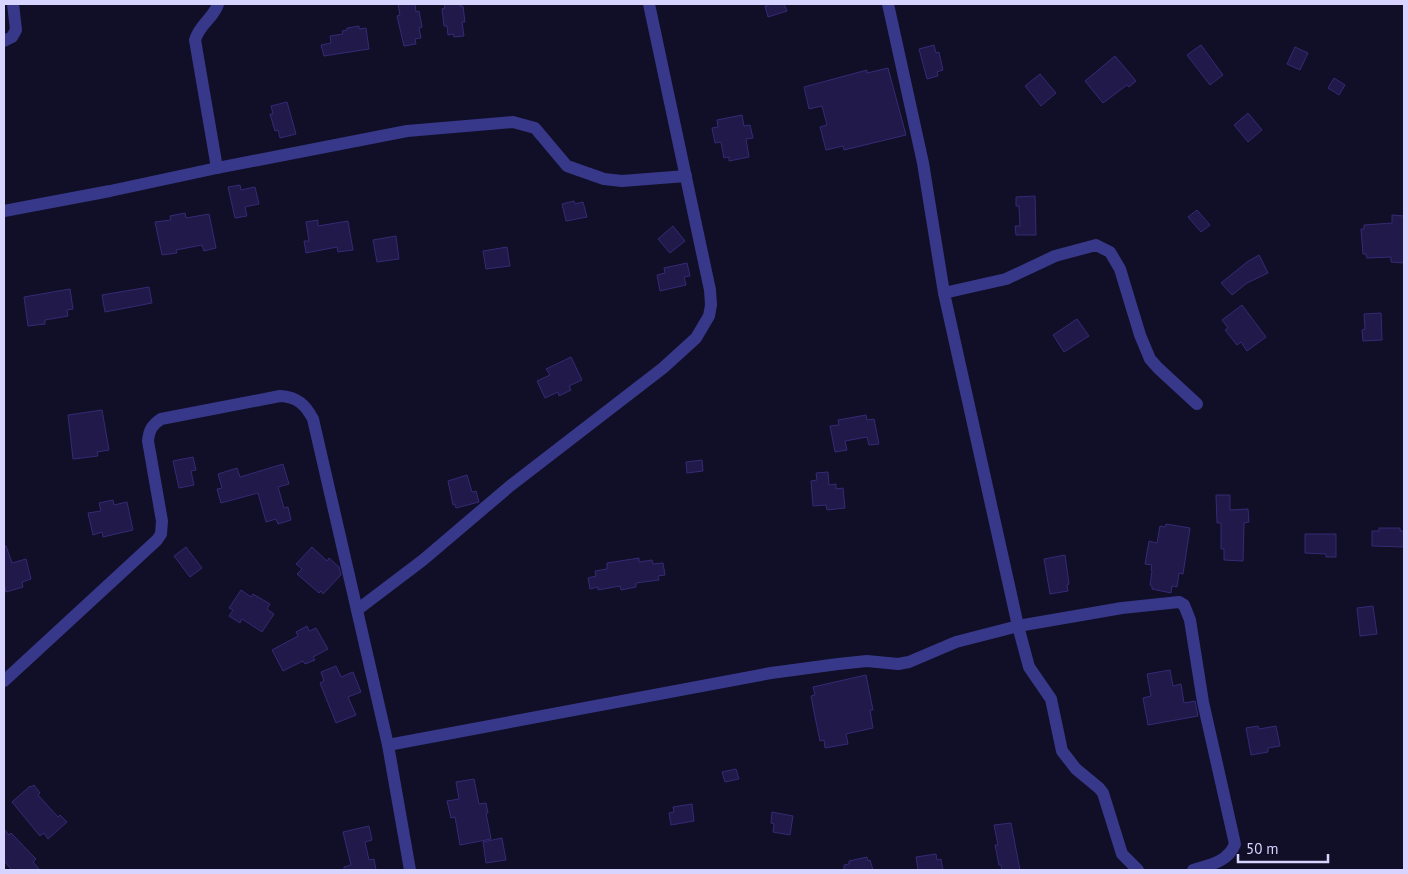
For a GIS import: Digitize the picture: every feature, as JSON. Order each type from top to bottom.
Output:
[{"type":"street","points":[[4,41],[12,37],[16,30],[13,4]]},
{"type":"street","points":[[217,168],[194,40],[197,31],[216,10],[218,4]]},
{"type":"street","points":[[357,610],[423,560],[510,486],[663,368],[696,338],[709,316],[711,305],[710,290],[649,4]]},
{"type":"street","points":[[888,4],[923,164],[944,293],[1018,626],[1030,667],[1051,699],[1062,751],[1076,769],[1099,788],[1122,854],[1138,870]]},
{"type":"street","points":[[4,211],[407,131],[513,122],[535,128],[568,166],[604,179],[622,181],[686,176]]},
{"type":"street","points":[[944,293],[1006,279],[1055,256],[1096,245],[1110,252],[1120,269],[1140,336],[1150,358],[1196,404]]},
{"type":"street","points":[[4,681],[157,540],[161,534],[162,521],[148,441],[153,424],[161,418],[280,396],[291,397],[300,401],[308,409],[313,419],[388,745],[410,870]]},
{"type":"street","points":[[388,745],[771,673],[867,661],[898,664],[909,662],[956,642],[1018,626],[1075,615],[1172,601],[1180,602],[1184,605],[1190,620],[1203,702],[1235,844],[1232,854],[1224,859],[1193,870]]},
{"type":"building","points":[[398,4],[415,4],[416,12],[419,11],[422,27],[419,28],[421,38],[415,39],[416,44],[404,46],[397,16],[400,15]]},
{"type":"building","points":[[444,4],[460,4],[460,6],[463,6],[465,22],[462,22],[464,36],[454,37],[453,34],[448,35],[447,26],[444,26],[442,9],[445,8]]},
{"type":"building","points":[[768,4],[784,4],[787,11],[768,17],[765,6],[768,6]]},
{"type":"building","points":[[359,26],[359,29],[366,28],[369,49],[324,56],[321,45],[331,43],[330,36],[343,34],[342,31],[347,30],[347,28]]},
{"type":"building","points":[[934,45],[936,53],[939,52],[943,70],[937,72],[938,76],[927,79],[919,49]]},
{"type":"building","points":[[1201,45],[1223,75],[1210,85],[1187,55]]},
{"type":"building","points":[[1295,47],[1308,53],[1300,70],[1287,64]]},
{"type":"building","points":[[1115,56],[1136,81],[1129,87],[1127,85],[1103,103],[1085,81]]},
{"type":"building","points":[[888,68],[906,135],[844,150],[843,146],[826,150],[820,127],[827,125],[822,106],[809,109],[804,87],[867,70],[867,73]]},
{"type":"building","points":[[1040,74],[1056,93],[1041,106],[1025,86]]},
{"type":"building","points":[[1334,78],[1345,85],[1339,95],[1328,88]]},
{"type":"building","points":[[287,102],[296,134],[280,138],[278,130],[275,131],[270,114],[273,114],[271,106]]},
{"type":"building","points":[[1248,113],[1262,130],[1248,142],[1234,125]]},
{"type":"building","points":[[742,115],[744,126],[750,125],[753,138],[746,139],[749,157],[729,161],[729,157],[724,158],[721,142],[715,143],[712,128],[718,127],[717,120]]},
{"type":"building","points":[[240,185],[241,190],[255,187],[259,204],[245,207],[247,216],[235,218],[228,187]]},
{"type":"building","points":[[1035,196],[1036,235],[1016,235],[1015,226],[1020,226],[1019,206],[1016,206],[1016,197]]},
{"type":"building","points":[[574,201],[575,204],[583,202],[587,217],[566,221],[562,204]]},
{"type":"building","points":[[1197,210],[1210,225],[1201,232],[1188,217]]},
{"type":"building","points":[[185,213],[186,218],[209,214],[216,248],[204,251],[202,245],[176,250],[177,253],[162,255],[155,222],[171,220],[170,216]]},
{"type":"building","points":[[1392,215],[1404,216],[1404,263],[1391,262],[1391,257],[1367,258],[1366,254],[1363,254],[1361,229],[1364,229],[1364,225],[1392,223]]},
{"type":"building","points":[[318,220],[318,226],[348,221],[353,250],[338,252],[337,247],[306,253],[304,241],[309,241],[306,222]]},
{"type":"building","points":[[673,226],[685,241],[670,253],[658,239]]},
{"type":"building","points":[[396,236],[399,259],[377,262],[373,240]]},
{"type":"building","points":[[507,247],[510,266],[486,269],[483,251]]},
{"type":"building","points":[[1259,255],[1268,273],[1247,283],[1232,295],[1221,283]]},
{"type":"building","points":[[687,263],[690,276],[684,277],[686,285],[660,291],[657,275],[665,273],[664,268]]},
{"type":"building","points":[[149,287],[152,303],[105,312],[102,295]]},
{"type":"building","points":[[70,289],[73,309],[67,310],[68,316],[45,320],[45,324],[28,326],[24,297]]},
{"type":"building","points":[[1242,305],[1266,337],[1247,351],[1241,342],[1237,345],[1225,330],[1228,328],[1222,320]]},
{"type":"building","points":[[1381,313],[1382,340],[1363,341],[1362,330],[1365,329],[1364,314]]},
{"type":"building","points":[[1077,319],[1089,336],[1064,352],[1053,335]]},
{"type":"building","points":[[571,357],[582,380],[569,386],[571,390],[559,396],[558,392],[545,398],[537,381],[550,375],[546,369]]},
{"type":"building","points":[[102,410],[109,450],[97,452],[98,456],[73,459],[68,415]]},
{"type":"building","points":[[866,415],[867,420],[874,419],[879,444],[869,445],[867,437],[845,441],[847,450],[835,452],[830,426],[839,425],[838,420]]},
{"type":"building","points":[[193,457],[196,470],[191,471],[194,485],[179,488],[173,461]]},
{"type":"building","points":[[702,460],[703,471],[687,473],[686,462]]},
{"type":"building","points":[[283,464],[289,484],[278,487],[284,508],[288,507],[291,520],[278,524],[276,519],[266,522],[258,493],[221,503],[217,489],[222,488],[218,474],[237,468],[240,477]]},
{"type":"building","points":[[828,472],[829,485],[836,484],[836,489],[843,488],[845,508],[827,510],[826,505],[813,506],[811,481],[817,480],[816,473]]},
{"type":"building","points":[[467,475],[472,492],[476,491],[479,502],[456,508],[455,504],[453,505],[448,481]]},
{"type":"building","points":[[1216,495],[1230,495],[1230,510],[1248,509],[1249,522],[1244,523],[1243,561],[1224,560],[1224,549],[1221,549],[1221,523],[1217,523]]},
{"type":"building","points":[[113,500],[114,505],[127,502],[133,530],[103,537],[102,532],[93,535],[88,513],[101,511],[99,503]]},
{"type":"building","points":[[1166,524],[1190,528],[1183,574],[1179,573],[1177,587],[1172,586],[1171,593],[1152,589],[1150,585],[1152,565],[1145,564],[1149,541],[1157,543],[1160,526],[1165,527]]},
{"type":"building","points":[[1379,528],[1400,528],[1400,531],[1404,531],[1404,547],[1372,546],[1372,531],[1379,531]]},
{"type":"building","points":[[1305,534],[1336,534],[1336,557],[1326,557],[1326,554],[1305,553]]},
{"type":"building","points":[[4,546],[6,546],[12,563],[26,559],[31,579],[22,582],[23,587],[6,592],[4,583]]},
{"type":"building","points":[[186,547],[202,568],[190,577],[174,556]]},
{"type":"building","points":[[312,547],[327,561],[329,558],[339,567],[341,575],[323,594],[321,591],[319,593],[297,574],[302,569],[296,564]]},
{"type":"building","points":[[1065,555],[1069,584],[1067,585],[1068,591],[1050,594],[1044,559]]},
{"type":"building","points":[[639,558],[639,562],[652,560],[653,564],[663,563],[665,575],[658,576],[659,580],[636,583],[636,587],[621,590],[620,586],[598,590],[598,587],[590,589],[588,578],[596,576],[595,571],[607,569],[607,563]]},
{"type":"building","points":[[241,590],[251,597],[253,594],[270,604],[267,609],[274,614],[262,632],[242,619],[240,623],[229,616],[233,610],[229,608]]},
{"type":"building","points":[[1373,606],[1377,634],[1360,636],[1357,608]]},
{"type":"building","points":[[307,626],[309,631],[316,628],[328,649],[313,657],[315,660],[305,664],[303,661],[283,671],[272,650],[298,636],[296,632]]},
{"type":"building","points":[[336,666],[341,677],[353,672],[361,692],[348,697],[356,715],[336,723],[320,683],[324,681],[321,672]]},
{"type":"building","points":[[1170,670],[1173,686],[1181,684],[1184,703],[1195,701],[1198,716],[1148,725],[1143,698],[1151,696],[1147,674]]},
{"type":"building","points":[[866,675],[873,710],[870,710],[873,728],[846,734],[848,744],[825,748],[824,740],[820,741],[814,712],[811,696],[815,695],[813,687]]},
{"type":"building","points":[[1258,726],[1259,729],[1276,726],[1280,746],[1268,748],[1268,752],[1251,755],[1246,728]]},
{"type":"building","points":[[736,769],[739,779],[725,782],[722,772]]},
{"type":"building","points":[[474,779],[479,804],[486,803],[491,839],[460,845],[455,817],[451,818],[447,801],[459,799],[456,782]]},
{"type":"building","points":[[34,785],[40,793],[38,795],[58,817],[60,815],[67,822],[48,839],[44,833],[40,836],[12,802],[30,786]]},
{"type":"building","points":[[692,804],[694,821],[671,825],[669,813],[674,812],[673,807]]},
{"type":"building","points":[[772,812],[793,816],[790,835],[773,832],[774,824],[771,823]]},
{"type":"building","points":[[1011,823],[1020,870],[1002,870],[1001,865],[999,865],[995,845],[998,845],[994,825]]},
{"type":"building","points":[[369,826],[372,840],[365,842],[369,860],[374,859],[376,870],[344,870],[344,867],[351,865],[343,832]]},
{"type":"building","points":[[4,829],[9,835],[11,833],[36,859],[33,862],[40,870],[12,870],[4,861]]},
{"type":"building","points":[[502,838],[506,860],[486,863],[483,842]]},
{"type":"building","points":[[936,854],[937,860],[941,859],[943,870],[918,870],[916,857]]},
{"type":"building","points":[[867,857],[873,870],[844,870],[844,865],[849,864],[849,861]]}]
